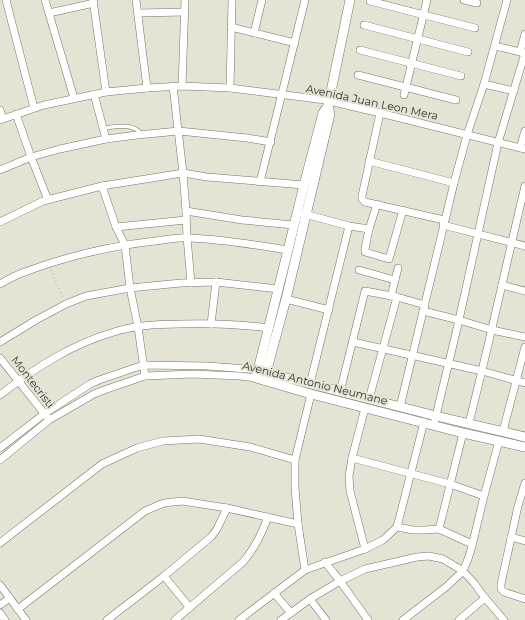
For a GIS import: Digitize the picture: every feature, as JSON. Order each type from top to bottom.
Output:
[{"type":"street","points":[[6,0],[34,108]]},
{"type":"street","points":[[45,0],[74,98]]},
{"type":"street","points":[[136,0],[147,88]]},
{"type":"street","points":[[182,86],[185,0]]},
{"type":"street","points":[[230,88],[232,0]]},
{"type":"street","points":[[254,33],[262,0]]},
{"type":"street","points":[[260,182],[305,0]]},
{"type":"street","points":[[261,375],[268,328],[294,225],[302,213],[304,185],[323,113],[328,104],[350,0]]},
{"type":"street","points":[[370,0],[475,28]]},
{"type":"street","points":[[404,95],[427,0]]},
{"type":"street","points":[[464,0],[477,3]]},
{"type":"street","points":[[400,407],[454,183],[467,135],[484,84],[507,0]]},
{"type":"street","points":[[49,13],[94,1],[106,92]]},
{"type":"street","points":[[138,13],[185,12]]},
{"type":"street","points":[[364,26],[468,52]]},
{"type":"street","points":[[231,27],[295,43]]},
{"type":"street","points":[[435,421],[498,143],[514,91],[523,53],[525,34]]},
{"type":"street","points":[[495,46],[523,53]]},
{"type":"street","points":[[360,50],[412,62],[461,76]]},
{"type":"street","points":[[358,74],[456,100]]},
{"type":"street","points":[[484,84],[514,91]]},
{"type":"street","points":[[173,86],[183,173],[191,283]]},
{"type":"street","name":"Avenida Juan Leon Mera","points":[[1,119],[34,108],[106,92],[173,86],[230,88],[282,94],[328,104],[380,112],[522,149]]},
{"type":"street","points":[[94,94],[106,139]]},
{"type":"street","points":[[261,375],[286,299],[302,213],[330,114],[328,104]]},
{"type":"street","points":[[0,110],[1,119]]},
{"type":"street","points":[[380,112],[362,200],[365,202],[403,210],[525,246]]},
{"type":"street","points":[[16,114],[48,200]]},
{"type":"street","points":[[0,170],[31,157],[60,149],[106,139],[179,131],[271,142]]},
{"type":"street","points":[[522,149],[525,131]]},
{"type":"street","points":[[369,161],[454,183]]},
{"type":"street","points":[[0,222],[43,201],[102,186],[183,173],[207,177],[304,185]]},
{"type":"street","points":[[102,186],[116,227],[125,245],[130,288],[138,327],[145,376]]},
{"type":"street","points":[[469,423],[492,330],[511,242],[524,200],[525,186]]},
{"type":"street","points":[[377,204],[369,229],[365,252],[389,259],[403,210]]},
{"type":"street","points":[[186,211],[242,220],[294,225]]},
{"type":"street","points":[[302,213],[349,226],[369,229]]},
{"type":"street","points":[[116,227],[186,220]]},
{"type":"street","points":[[310,384],[349,226]]},
{"type":"street","points":[[0,284],[21,273],[48,264],[125,245],[187,238],[219,240],[288,250]]},
{"type":"street","points":[[365,549],[350,491],[349,476],[352,458],[384,349],[398,268]]},
{"type":"street","points":[[359,270],[395,280]]},
{"type":"street","points":[[0,342],[36,320],[66,304],[86,296],[130,288],[181,283],[216,282],[278,289]]},
{"type":"street","points":[[211,324],[216,282]]},
{"type":"street","points":[[502,285],[525,291]]},
{"type":"street","points":[[340,392],[365,292],[394,297],[459,320],[492,330],[525,337]]},
{"type":"street","points":[[286,299],[329,310]]},
{"type":"street","points":[[0,395],[18,381],[66,351],[115,331],[152,324],[245,325],[268,328]]},
{"type":"street","points":[[353,342],[525,382]]},
{"type":"street","points":[[503,431],[525,347]]},
{"type":"street","name":"Montecristi","points":[[0,358],[50,420]]},
{"type":"street","name":"Avenida Antonio Neumane","points":[[0,448],[44,414],[90,384],[143,365],[208,366],[310,384],[340,392],[367,404],[424,422],[435,421],[469,423],[525,437]]},
{"type":"street","name":"Avenida Antonio Neumane","points":[[0,460],[50,420],[94,394],[145,376],[193,374],[240,376],[261,375],[311,394],[367,404],[400,407],[463,433],[525,447]]},
{"type":"street","points":[[305,570],[298,524],[295,487],[295,460],[311,394]]},
{"type":"street","points":[[239,620],[305,570],[365,549],[383,540],[397,527],[424,422]]},
{"type":"street","points":[[439,529],[463,433]]},
{"type":"street","points":[[0,544],[102,464],[137,448],[163,442],[199,439],[250,447],[295,460]]},
{"type":"street","points":[[403,620],[446,587],[463,571],[468,559],[499,441]]},
{"type":"street","points":[[352,458],[450,484],[484,496]]},
{"type":"street","points":[[525,482],[522,507],[511,537],[501,584],[504,592],[525,599]]},
{"type":"street","points":[[18,609],[145,511],[164,503],[182,501],[227,508],[298,524]]},
{"type":"street","points":[[107,620],[211,537],[217,529],[227,508]]},
{"type":"street","points":[[175,620],[243,562],[258,541],[268,518]]},
{"type":"street","points":[[397,527],[413,530],[439,529],[472,544]]},
{"type":"street","points":[[511,537],[525,541]]},
{"type":"street","points":[[281,620],[310,599],[340,581],[365,569],[417,556],[429,556],[443,559],[463,571],[504,620]]},
{"type":"street","points":[[325,562],[368,620]]},
{"type":"street","points":[[164,576],[190,608]]},
{"type":"street","points":[[0,585],[8,599],[26,620]]},
{"type":"street","points":[[274,593],[290,613]]},
{"type":"street","points":[[459,620],[485,598]]},
{"type":"street","points":[[0,605],[8,599]]},
{"type":"street","points":[[310,599],[326,620]]},
{"type":"street","points":[[0,613],[5,620]]},
{"type":"lane","points":[[103,128],[126,126],[140,130],[142,135]]},
{"type":"path","points":[[48,264],[66,304]]}]
